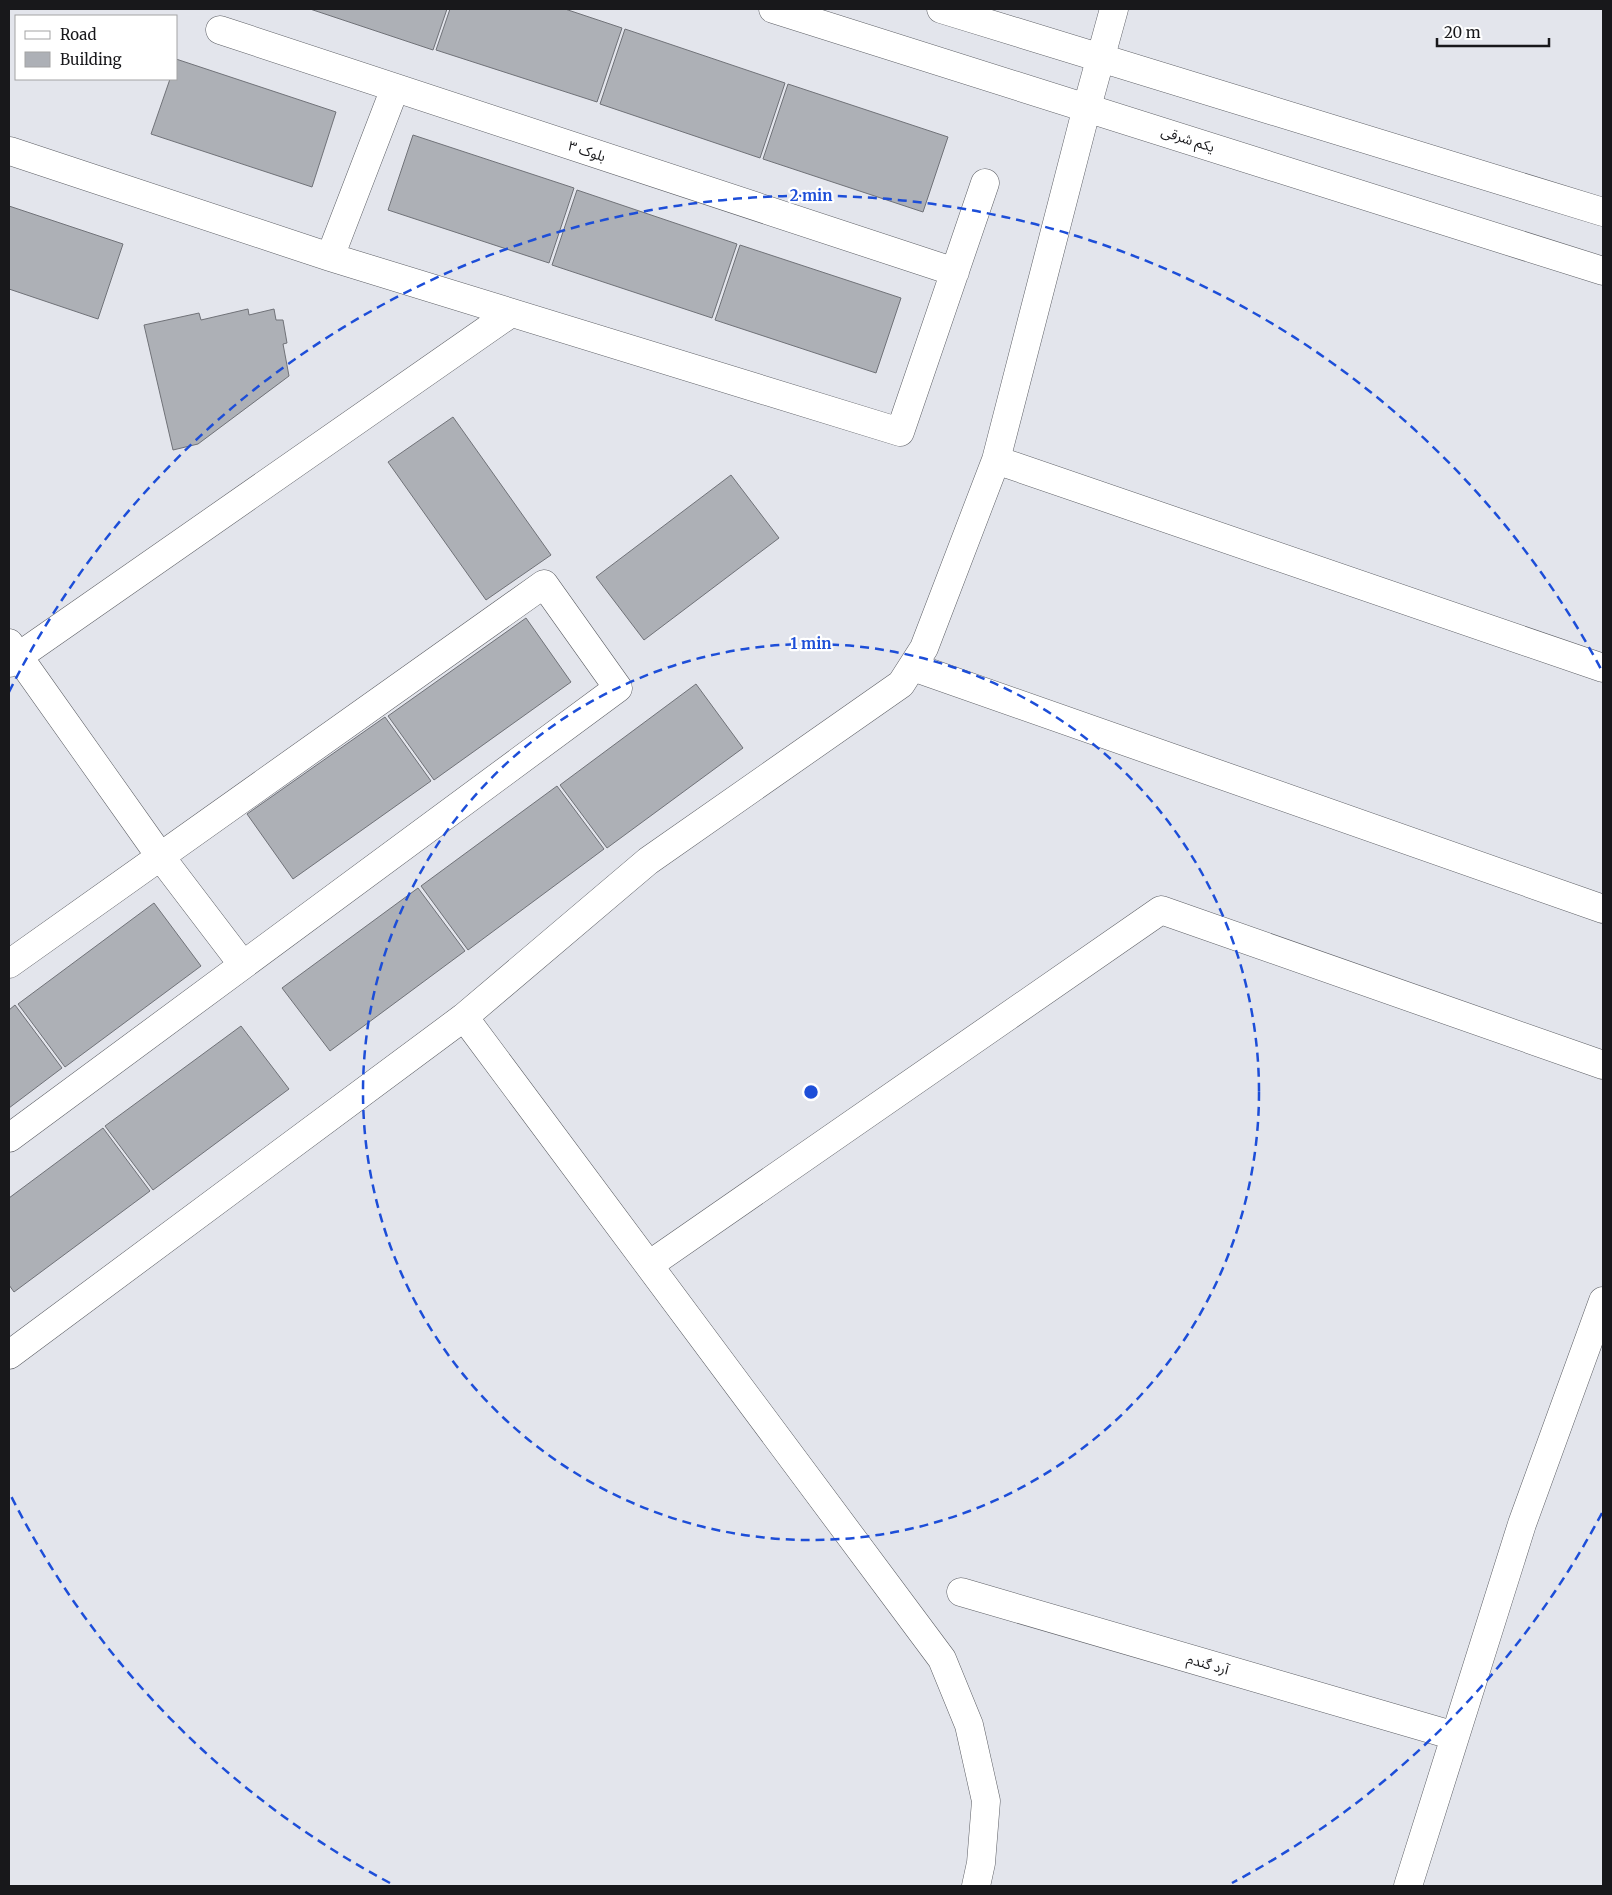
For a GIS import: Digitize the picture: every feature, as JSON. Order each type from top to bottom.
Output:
[{"type":"street","name":"یکم شرقی","points":[[772,9],[1087,106],[1603,270]]},
{"type":"street","points":[[942,9],[1603,212]]},
{"type":"street","points":[[9,1355],[464,1017],[648,861],[901,684],[924,648],[996,460],[1087,106],[1114,9]]},
{"type":"street","name":"بلوک ۳","points":[[220,30],[955,272]]},
{"type":"street","points":[[330,257],[395,88]]},
{"type":"street","points":[[10,151],[330,257],[900,432],[985,182]]},
{"type":"street","points":[[243,965],[160,856],[12,654],[511,313]]},
{"type":"street","points":[[996,460],[1603,668]]},
{"type":"street","points":[[9,964],[544,584],[618,688],[9,1138]]},
{"type":"street","points":[[913,667],[1603,909]]},
{"type":"street","points":[[650,1266],[1161,910],[1603,1065]]},
{"type":"street","points":[[464,1017],[942,1659],[970,1725],[986,1801],[981,1863],[976,1886]]},
{"type":"street","points":[[1408,1886],[1522,1524],[1603,1301]]},
{"type":"street","name":"آرد گندم","points":[[961,1592],[1455,1736]]},
{"type":"building","points":[[310,9],[447,9],[433,50]]},
{"type":"building","points":[[450,9],[565,9],[622,28],[597,102],[436,50]]},
{"type":"building","points":[[625,29],[785,83],[760,158],[600,104]]},
{"type":"building","points":[[178,60],[336,112],[312,187],[151,134],[170,80],[178,80]]},
{"type":"building","points":[[788,84],[948,137],[923,212],[763,159]]},
{"type":"building","points":[[413,135],[574,188],[549,263],[388,210]]},
{"type":"building","points":[[577,190],[737,244],[712,318],[552,265]]},
{"type":"building","points":[[9,206],[123,244],[98,319],[9,289]]},
{"type":"building","points":[[740,245],[901,298],[876,373],[715,320]]},
{"type":"building","points":[[248,309],[249,315],[274,309],[276,320],[283,320],[287,343],[283,344],[289,376],[198,444],[173,450],[144,325],[199,313],[201,320]]},
{"type":"building","points":[[453,417],[551,555],[486,600],[388,462]]},
{"type":"building","points":[[731,475],[779,538],[644,640],[596,577]]},
{"type":"building","points":[[526,618],[571,682],[434,780],[388,716]]},
{"type":"building","points":[[696,684],[743,748],[607,848],[560,785]]},
{"type":"building","points":[[385,717],[431,781],[293,879],[247,814]]},
{"type":"building","points":[[557,786],[604,849],[468,950],[421,886]]},
{"type":"building","points":[[418,888],[465,951],[330,1051],[282,988]]},
{"type":"building","points":[[154,903],[201,966],[65,1067],[18,1004]]},
{"type":"building","points":[[15,1005],[62,1068],[9,1108],[9,1010]]},
{"type":"building","points":[[241,1026],[289,1089],[153,1190],[105,1126]]},
{"type":"building","points":[[103,1128],[150,1191],[14,1292],[9,1285],[9,1198]]}]
